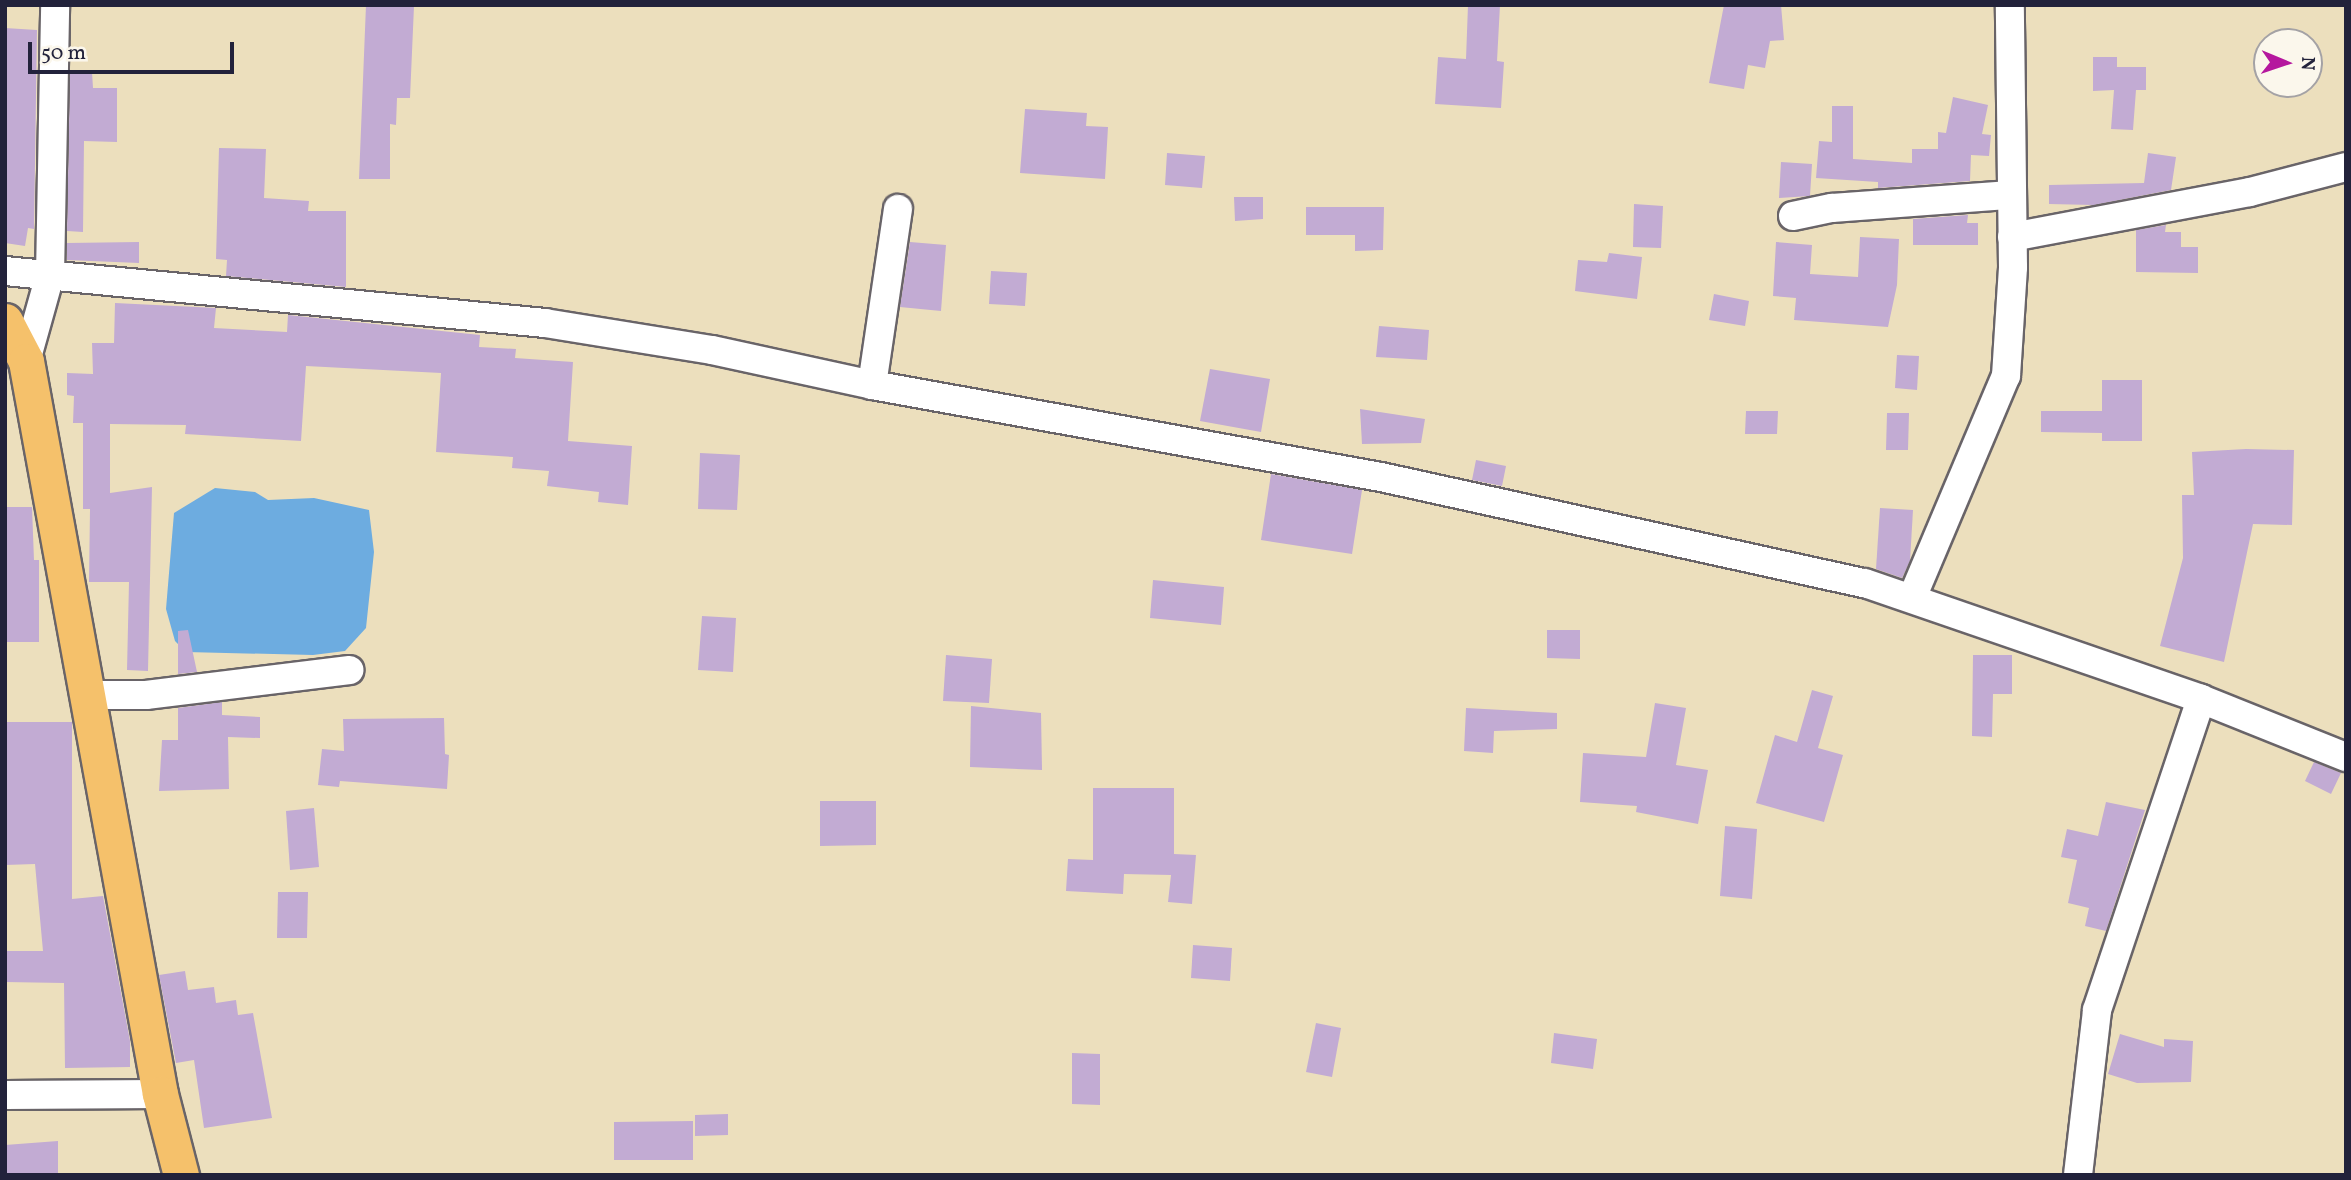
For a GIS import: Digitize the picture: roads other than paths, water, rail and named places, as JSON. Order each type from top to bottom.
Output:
[{"type":"main road","points":[[5,321],[26,361],[160,1094],[181,1175]]},
{"type":"street","points":[[26,361],[50,275],[55,5]]},
{"type":"street","points":[[1912,598],[2006,376],[2012,237],[2010,5]]},
{"type":"street","points":[[2012,237],[2250,192],[2346,167]]},
{"type":"street","points":[[1793,216],[1832,208],[2011,195]]},
{"type":"street","points":[[872,385],[898,209]]},
{"type":"street","points":[[5,271],[545,323],[712,350],[872,385],[1381,477],[1865,583],[2201,699],[2346,757]]},
{"type":"street","points":[[87,695],[146,695],[349,670]]},
{"type":"street","points":[[2078,1175],[2097,1010],[2201,699]]},
{"type":"street","points":[[5,1095],[160,1094]]},
{"type":"water","points":[[215,488],[255,492],[268,500],[314,498],[369,510],[374,552],[366,628],[345,651],[313,655],[186,652],[175,641],[166,609],[174,513]]}]
